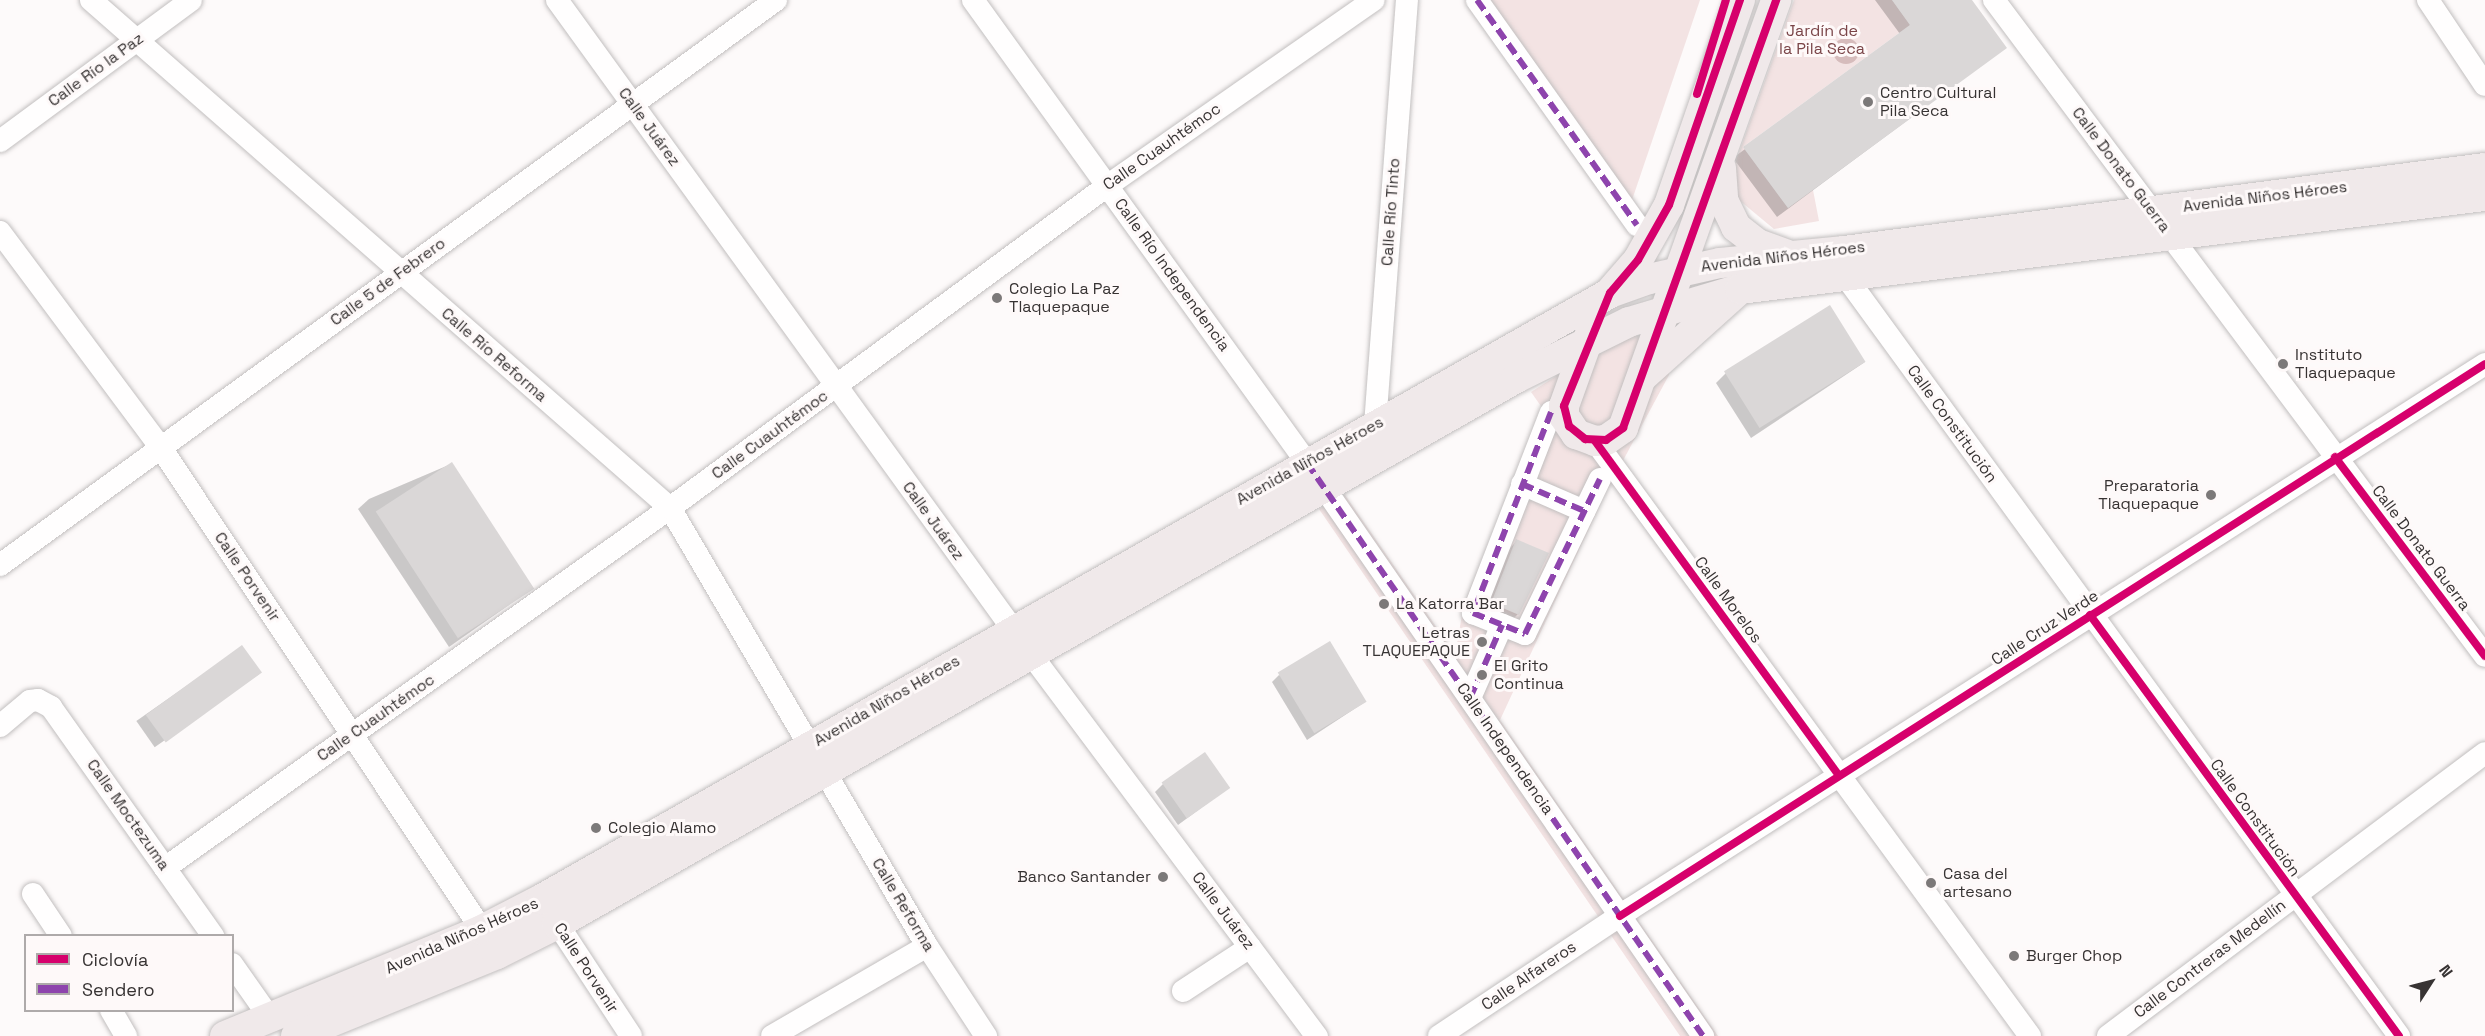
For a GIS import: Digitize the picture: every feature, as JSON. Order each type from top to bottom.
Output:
[{"type":"main road","points":[[1740,0],[1669,205],[1638,260],[1610,293],[1588,339],[1563,405],[1564,416],[1576,434],[1595,441],[1615,435],[1623,428],[1776,0]]},
{"type":"main road","points":[[1721,154],[1723,200],[1736,227],[1758,244],[1795,256]]},
{"type":"main road","name":"Avenida Niños Héroes","points":[[296,1036],[497,954],[549,912],[816,758],[1013,629],[1588,339],[1665,309],[1740,289],[1846,277],[2485,168]]},
{"type":"main road","name":"Avenida Niños Héroes","points":[[816,758],[1030,653],[1316,475],[1375,425],[1610,293],[1681,270],[1795,256],[2160,222],[2485,196]]},
{"type":"main road","points":[[1640,380],[1740,289]]},
{"type":"main road","name":"Avenida Niños Héroes","points":[[225,1036],[482,930],[549,912]]},
{"type":"street","name":"Calle Río Reforma","points":[[91,0],[139,38],[400,274],[670,508],[816,758]]},
{"type":"street","name":"Calle Río la Paz","points":[[0,141],[191,0]]},
{"type":"street","name":"Calle Juárez","points":[[557,0],[1030,653],[1317,1036]]},
{"type":"street","name":"Calle 5 de Febrero","points":[[0,565],[400,274],[631,102],[776,0]]},
{"type":"street","name":"Calle Río Independencia","points":[[973,0],[1316,475]]},
{"type":"street","name":"Calle Cuauhtémoc","points":[[165,868],[670,508],[1107,186],[1374,0]]},
{"type":"street","name":"Calle Río Tinto","points":[[1375,425],[1407,0]]},
{"type":"street","points":[[1478,0],[1637,225]]},
{"type":"street","name":"Calle Donato Guerra","points":[[1994,0],[2485,656]]},
{"type":"street","points":[[2428,0],[2485,85]]},
{"type":"street","name":"Calle Porvenir","points":[[0,232],[161,448],[482,930]]},
{"type":"street","name":"Calle Constitución","points":[[1846,277],[2090,615],[2399,1036]]},
{"type":"street","name":"Calle Cruz Verde","points":[[1620,916],[2335,457],[2485,364]]},
{"type":"street","points":[[1551,412],[1473,613],[1525,634],[1600,479]]},
{"type":"street","name":"Calle Morelos","points":[[1595,441],[2030,1036]]},
{"type":"street","name":"Calle Independencia","points":[[1316,475],[1703,1036]]},
{"type":"street","points":[[1522,484],[1584,511]]},
{"type":"street","points":[[1470,698],[1502,624]]},
{"type":"street","name":"Calle Moctezuma","points":[[0,726],[25,705],[38,700],[51,707],[212,934]]},
{"type":"street","name":"Calle Contreras Medellín","points":[[2108,1036],[2485,753]]},
{"type":"street","name":"Calle Reforma","points":[[816,758],[927,946],[986,1036]]},
{"type":"street","points":[[33,894],[60,934]]},
{"type":"street","name":"Calle Porvenir","points":[[549,912],[631,1036]]},
{"type":"street","name":"Calle Alfareros","points":[[1439,1036],[1620,916]]},
{"type":"street","points":[[772,1036],[927,946]]},
{"type":"street","points":[[1183,991],[1250,947]]},
{"type":"street","points":[[234,967],[270,1018]]},
{"type":"street","points":[[112,1012],[126,1036]]},
{"type":"green space","points":[[1488,0],[1700,0],[1632,200]]},
{"type":"green space","name":"Jardín de la Pila Seca","points":[[1794,0],[1892,0],[1910,25],[1743,147],[1788,208],[1813,190],[1819,221],[1774,229],[1739,200],[1733,169]]},
{"type":"green space","points":[[1636,335],[1659,350],[1669,375],[1605,494],[1500,720],[1718,1036],[1680,1036],[1319,509],[1345,495],[1455,654],[1464,604],[1543,409],[1531,392],[1608,343]]},
{"type":"shaded area","points":[[1846,38],[1855,42],[1859,51],[1855,60],[1846,64],[1837,60],[1833,51],[1837,42]]},
{"type":"building","name":"Centro Cultural Pila Seca","points":[[1892,0],[1972,0],[2007,48],[1788,208],[1743,147],[1910,25]]},
{"type":"building","points":[[1830,305],[1866,362],[1759,428],[1724,371]]},
{"type":"building","points":[[452,462],[534,589],[458,638],[376,512]]},
{"type":"building","points":[[1516,539],[1549,553],[1519,615],[1491,603]]},
{"type":"building","points":[[1330,641],[1367,702],[1314,733],[1278,672]]},
{"type":"building","points":[[242,645],[262,673],[166,742],[146,715]]},
{"type":"building","points":[[1205,752],[1230,788],[1187,818],[1162,782]]},
{"type":"marked path","points":[[1477,0],[1637,225]]},
{"type":"marked path","points":[[1551,412],[1473,613],[1525,634],[1600,479]]},
{"type":"marked path","points":[[1307,463],[1703,1036]]},
{"type":"marked path","points":[[1522,484],[1584,511]]},
{"type":"marked path","points":[[1470,698],[1502,625]]},
{"type":"cycle path","points":[[1697,94],[1726,0]]},
{"type":"cycle path","points":[[1740,0],[1669,205],[1638,260],[1610,293],[1564,406],[1569,426],[1585,439],[1606,440],[1623,428],[1776,0]]},
{"type":"cycle path","points":[[1620,916],[2485,364]]},
{"type":"cycle path","points":[[1595,441],[1839,775]]},
{"type":"cycle path","points":[[2335,457],[2485,656]]},
{"type":"cycle path","points":[[2090,615],[2399,1036]]},
{"type":"place","name":"Centro Cultural Pila Seca","points":[[1868,102]]},
{"type":"place","name":"Colegio La Paz Tlaquepaque","points":[[997,298]]},
{"type":"place","name":"Instituto Tlaquepaque","points":[[2283,364]]},
{"type":"place","name":"Preparatoria Tlaquepaque","points":[[2211,495]]},
{"type":"place","name":"La Katorra Bar","points":[[1384,604]]},
{"type":"place","name":"Letras TLAQUEPAQUE","points":[[1482,642]]},
{"type":"place","name":"El Grito Continua","points":[[1482,675]]},
{"type":"place","name":"Colegio Alamo","points":[[596,828]]},
{"type":"place","name":"Banco Santander","points":[[1163,877]]},
{"type":"place","name":"Casa del artesano","points":[[1931,883]]},
{"type":"place","name":"Burger Chop","points":[[2014,956]]}]
